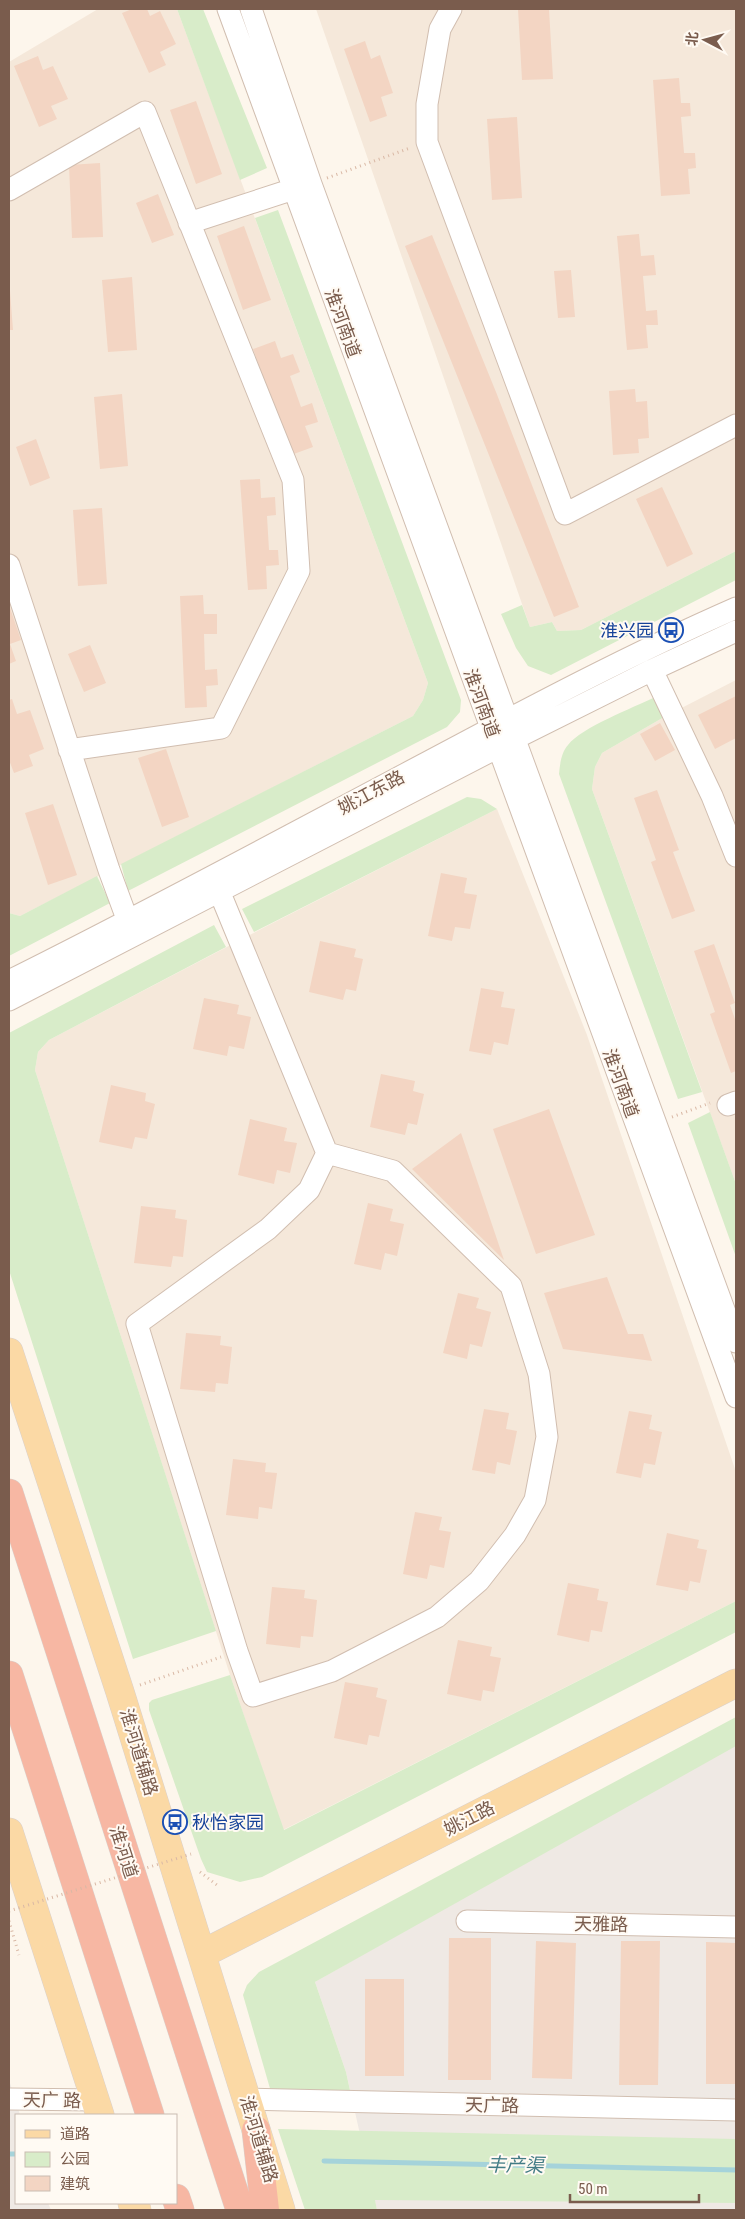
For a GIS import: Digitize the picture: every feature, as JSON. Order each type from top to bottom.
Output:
[{"type":"highway","name":"淮河道","points":[[9,1493],[240,2210]]},
{"type":"highway","points":[[9,1675],[150,2114]]},
{"type":"highway","points":[[256,2130],[265,2210]]},
{"type":"main road","name":"淮河道辅路","points":[[9,1352],[120,1692],[281,2210]]},
{"type":"main road","name":"姚江路","points":[[202,1954],[736,1683]]},
{"type":"main road","points":[[9,1832],[98,2108]]},
{"type":"street","name":"淮河南道","points":[[228,9],[302,186],[504,734],[736,1397]]},
{"type":"street","name":"淮河南道","points":[[251,9],[302,186]]},
{"type":"street","points":[[451,9],[440,29],[428,95],[427,142],[565,514],[736,425]]},
{"type":"street","points":[[9,190],[145,112],[293,480],[299,571],[221,728],[70,750]]},
{"type":"street","points":[[189,223],[302,186]]},
{"type":"street","points":[[9,565],[130,929]]},
{"type":"street","name":"姚江东路","points":[[9,1000],[130,929],[504,734],[670,637],[736,608]]},
{"type":"street","name":"姚江东路","points":[[504,734],[652,670],[736,631]]},
{"type":"street","points":[[652,670],[712,796],[736,856]]},
{"type":"street","name":"淮河南道","points":[[504,734],[656,1123],[736,1342]]},
{"type":"street","points":[[216,883],[328,1153],[309,1190],[268,1229],[137,1324],[237,1651],[253,1696],[332,1671],[437,1617],[478,1581],[515,1535],[535,1500],[548,1437],[539,1374],[511,1286],[393,1171],[328,1153]]},
{"type":"street","name":"姚江东路","points":[[9,981],[130,929]]},
{"type":"street","name":"天雅路","points":[[467,1921],[736,1927]]},
{"type":"street","name":"天广 路","points":[[9,2099],[98,2108]]},
{"type":"street","name":"天广路","points":[[247,2099],[736,2110]]},
{"type":"path","points":[[302,186],[427,142]]},
{"type":"path","points":[[656,1123],[712,1103],[732,1104]]},
{"type":"path","points":[[120,1692],[237,1651]]},
{"type":"path","points":[[9,1911],[191,1854]]},
{"type":"path","points":[[9,1922],[19,1955]]},
{"type":"shaded area","points":[[98,9],[177,9],[428,683],[423,700],[413,716],[20,916],[9,913],[9,62]]},
{"type":"shaded area","points":[[316,9],[736,9],[736,551],[581,630],[557,631],[552,622],[530,627]]},
{"type":"shaded area","points":[[736,680],[736,1184],[592,789],[595,767],[602,753],[664,717]]},
{"type":"shaded area","name":"秋怡家园","points":[[497,809],[587,1035],[736,1472],[736,1601],[283,1830],[230,1675],[35,1070],[38,1052],[49,1040]]},
{"type":"shaded area","points":[[736,1745],[736,2210],[377,2210],[346,2072],[315,1982],[491,1881]]},
{"type":"shaded area","points":[[9,2080],[20,2114],[15,2114],[15,2204],[48,2204],[51,2210],[9,2210]]},
{"type":"green space","points":[[177,9],[203,9],[267,168],[240,180]]},
{"type":"green space","points":[[278,210],[461,700],[460,712],[447,727],[128,891],[121,864],[413,716],[423,700],[428,683],[255,218]]},
{"type":"green space","points":[[736,551],[736,580],[551,675],[528,666],[516,648],[501,614],[522,605],[530,627],[552,622],[557,631],[581,630]]},
{"type":"green space","points":[[655,697],[664,717],[602,753],[595,767],[592,789],[702,1092],[678,1099],[559,774],[564,752],[575,738],[608,718]]},
{"type":"green space","points":[[467,797],[481,799],[497,809],[254,932],[242,909]]},
{"type":"green space","points":[[97,876],[110,903],[9,956],[9,913],[20,916]]},
{"type":"green space","points":[[214,925],[226,947],[49,1040],[38,1052],[35,1070],[216,1631],[133,1659],[9,1270],[9,1033]]},
{"type":"green space","points":[[710,1112],[736,1184],[736,1257],[688,1123]]},
{"type":"green space","points":[[736,1601],[736,1632],[262,1877],[240,1882],[207,1872],[149,1710],[149,1703],[152,1700],[230,1675],[284,1830]]},
{"type":"green space","points":[[736,1717],[736,1746],[315,1982],[346,2072],[351,2095],[271,2092],[243,1995],[247,1985],[259,1972]]},
{"type":"green space","points":[[278,2129],[736,2139],[736,2203],[375,2200],[377,2210],[305,2210]]},
{"type":"building","points":[[132,9],[147,9],[150,16],[160,11],[176,44],[160,52],[166,65],[149,73],[122,13]]},
{"type":"building","points":[[518,9],[549,9],[553,79],[522,80]]},
{"type":"building","points":[[365,41],[371,59],[380,55],[393,93],[381,97],[387,116],[370,122],[344,49]]},
{"type":"building","points":[[38,56],[43,70],[53,66],[68,99],[51,106],[57,119],[39,127],[14,66]]},
{"type":"building","points":[[679,78],[681,103],[690,103],[691,116],[681,117],[684,153],[695,153],[696,168],[688,169],[690,194],[661,196],[653,80]]},
{"type":"building","points":[[196,101],[222,174],[196,184],[170,110]]},
{"type":"building","points":[[517,117],[522,198],[492,200],[487,119]]},
{"type":"building","points":[[100,163],[103,237],[72,238],[69,165]]},
{"type":"building","points":[[158,194],[174,235],[152,243],[136,203]]},
{"type":"building","points":[[244,226],[271,300],[243,310],[217,236]]},
{"type":"building","points":[[639,234],[641,256],[654,255],[656,275],[643,276],[646,311],[657,310],[658,325],[646,325],[648,348],[627,350],[617,236]]},
{"type":"building","points":[[432,235],[496,392],[579,607],[554,617],[405,246]]},
{"type":"building","points":[[571,270],[575,317],[558,318],[554,271]]},
{"type":"building","points":[[132,277],[137,350],[108,352],[102,280]]},
{"type":"building","points":[[9,278],[13,330],[9,330]]},
{"type":"building","points":[[275,341],[281,358],[293,354],[300,372],[290,376],[301,407],[312,403],[318,422],[305,426],[313,447],[291,455],[253,349]]},
{"type":"building","points":[[635,389],[636,402],[647,401],[649,438],[638,439],[639,453],[613,455],[609,391]]},
{"type":"building","points":[[122,394],[128,466],[100,469],[94,397]]},
{"type":"building","points":[[36,439],[50,478],[30,486],[16,447]]},
{"type":"building","points":[[260,479],[261,498],[275,497],[276,515],[267,516],[269,550],[278,550],[279,565],[266,566],[267,589],[248,590],[240,480]]},
{"type":"building","points":[[662,487],[693,554],[667,567],[636,499]]},
{"type":"building","points":[[102,508],[107,584],[78,586],[73,510]]},
{"type":"building","points":[[203,595],[204,614],[217,614],[217,634],[204,634],[205,670],[217,669],[218,685],[206,686],[207,707],[185,708],[180,596]]},
{"type":"building","points":[[9,605],[21,640],[10,644],[16,661],[9,664]]},
{"type":"building","points":[[90,645],[106,683],[84,692],[68,654]]},
{"type":"building","points":[[736,696],[736,738],[715,749],[698,715]]},
{"type":"building","points":[[12,699],[17,714],[30,710],[44,749],[29,755],[33,766],[14,773],[9,760],[9,700]]},
{"type":"building","points":[[660,723],[675,750],[655,761],[640,734]]},
{"type":"building","points":[[166,749],[189,817],[162,827],[138,758]]},
{"type":"building","points":[[657,790],[679,850],[673,852],[695,911],[672,919],[651,862],[656,860],[634,798]]},
{"type":"building","points":[[53,804],[77,875],[48,885],[25,813]]},
{"type":"building","points":[[441,873],[467,878],[464,893],[477,895],[470,929],[455,927],[452,941],[428,936]]},
{"type":"building","points":[[320,941],[356,949],[354,957],[363,959],[356,991],[346,989],[343,1000],[309,992]]},
{"type":"building","points":[[714,944],[735,1003],[730,1005],[736,1022],[736,1071],[731,1073],[710,1014],[715,1012],[694,951]]},
{"type":"building","points":[[481,988],[504,992],[501,1007],[515,1009],[508,1045],[494,1042],[491,1055],[469,1051]]},
{"type":"building","points":[[204,998],[239,1005],[237,1014],[251,1017],[244,1049],[229,1046],[227,1056],[193,1049]]},
{"type":"building","points":[[381,1074],[415,1081],[413,1091],[424,1094],[417,1125],[408,1123],[405,1135],[370,1127]]},
{"type":"building","points":[[111,1085],[146,1093],[145,1101],[155,1104],[147,1139],[135,1137],[132,1149],[99,1142]]},
{"type":"building","points":[[549,1109],[595,1235],[536,1254],[493,1129]]},
{"type":"building","points":[[250,1119],[287,1128],[284,1141],[297,1143],[290,1173],[277,1170],[274,1184],[238,1175]]},
{"type":"building","points":[[461,1133],[504,1260],[412,1169]]},
{"type":"building","points":[[368,1203],[393,1209],[390,1221],[404,1224],[397,1256],[385,1253],[381,1270],[354,1264]]},
{"type":"building","points":[[141,1206],[176,1210],[175,1218],[187,1220],[183,1257],[173,1256],[171,1267],[134,1263]]},
{"type":"building","points":[[607,1277],[628,1334],[643,1334],[652,1361],[563,1349],[544,1293]]},
{"type":"building","points":[[458,1293],[479,1298],[476,1308],[491,1312],[482,1347],[470,1344],[467,1359],[443,1353]]},
{"type":"building","points":[[186,1333],[221,1336],[220,1345],[232,1347],[228,1384],[216,1383],[215,1392],[180,1389]]},
{"type":"building","points":[[484,1409],[509,1413],[506,1429],[517,1431],[510,1465],[497,1462],[495,1474],[472,1470]]},
{"type":"building","points":[[629,1411],[652,1415],[649,1429],[662,1432],[655,1465],[644,1463],[641,1478],[616,1473]]},
{"type":"building","points":[[233,1459],[266,1463],[265,1472],[277,1473],[272,1509],[259,1507],[258,1519],[226,1515]]},
{"type":"building","points":[[415,1512],[442,1517],[439,1530],[451,1532],[444,1568],[430,1565],[427,1579],[403,1574]]},
{"type":"building","points":[[667,1533],[699,1540],[697,1548],[707,1550],[700,1583],[690,1581],[688,1591],[656,1585]]},
{"type":"building","points":[[568,1583],[599,1589],[597,1600],[608,1602],[602,1632],[591,1630],[589,1642],[557,1635]]},
{"type":"building","points":[[272,1587],[305,1590],[304,1598],[317,1600],[313,1637],[301,1636],[300,1648],[266,1644]]},
{"type":"building","points":[[458,1640],[492,1647],[490,1656],[501,1658],[494,1692],[483,1690],[481,1701],[447,1694]]},
{"type":"building","points":[[345,1682],[378,1688],[376,1697],[387,1700],[379,1737],[369,1735],[367,1745],[334,1738]]},
{"type":"building","points":[[449,1938],[491,1938],[491,2080],[448,2080]]},
{"type":"building","points":[[536,1941],[576,1943],[572,2079],[532,2078]]},
{"type":"building","points":[[621,1941],[660,1941],[658,2085],[619,2085]]},
{"type":"building","points":[[706,1942],[736,1943],[736,2084],[706,2084]]},
{"type":"building","points":[[365,1979],[404,1979],[404,2076],[365,2076]]},
{"type":"waterway","name":"丰产渠","points":[[9,2154],[15,2154]]},
{"type":"waterway","name":"丰产渠","points":[[324,2161],[736,2170]]},
{"type":"place","name":"淮兴园","points":[[671,630]]},
{"type":"place","name":"秋怡家园","points":[[175,1822]]}]
